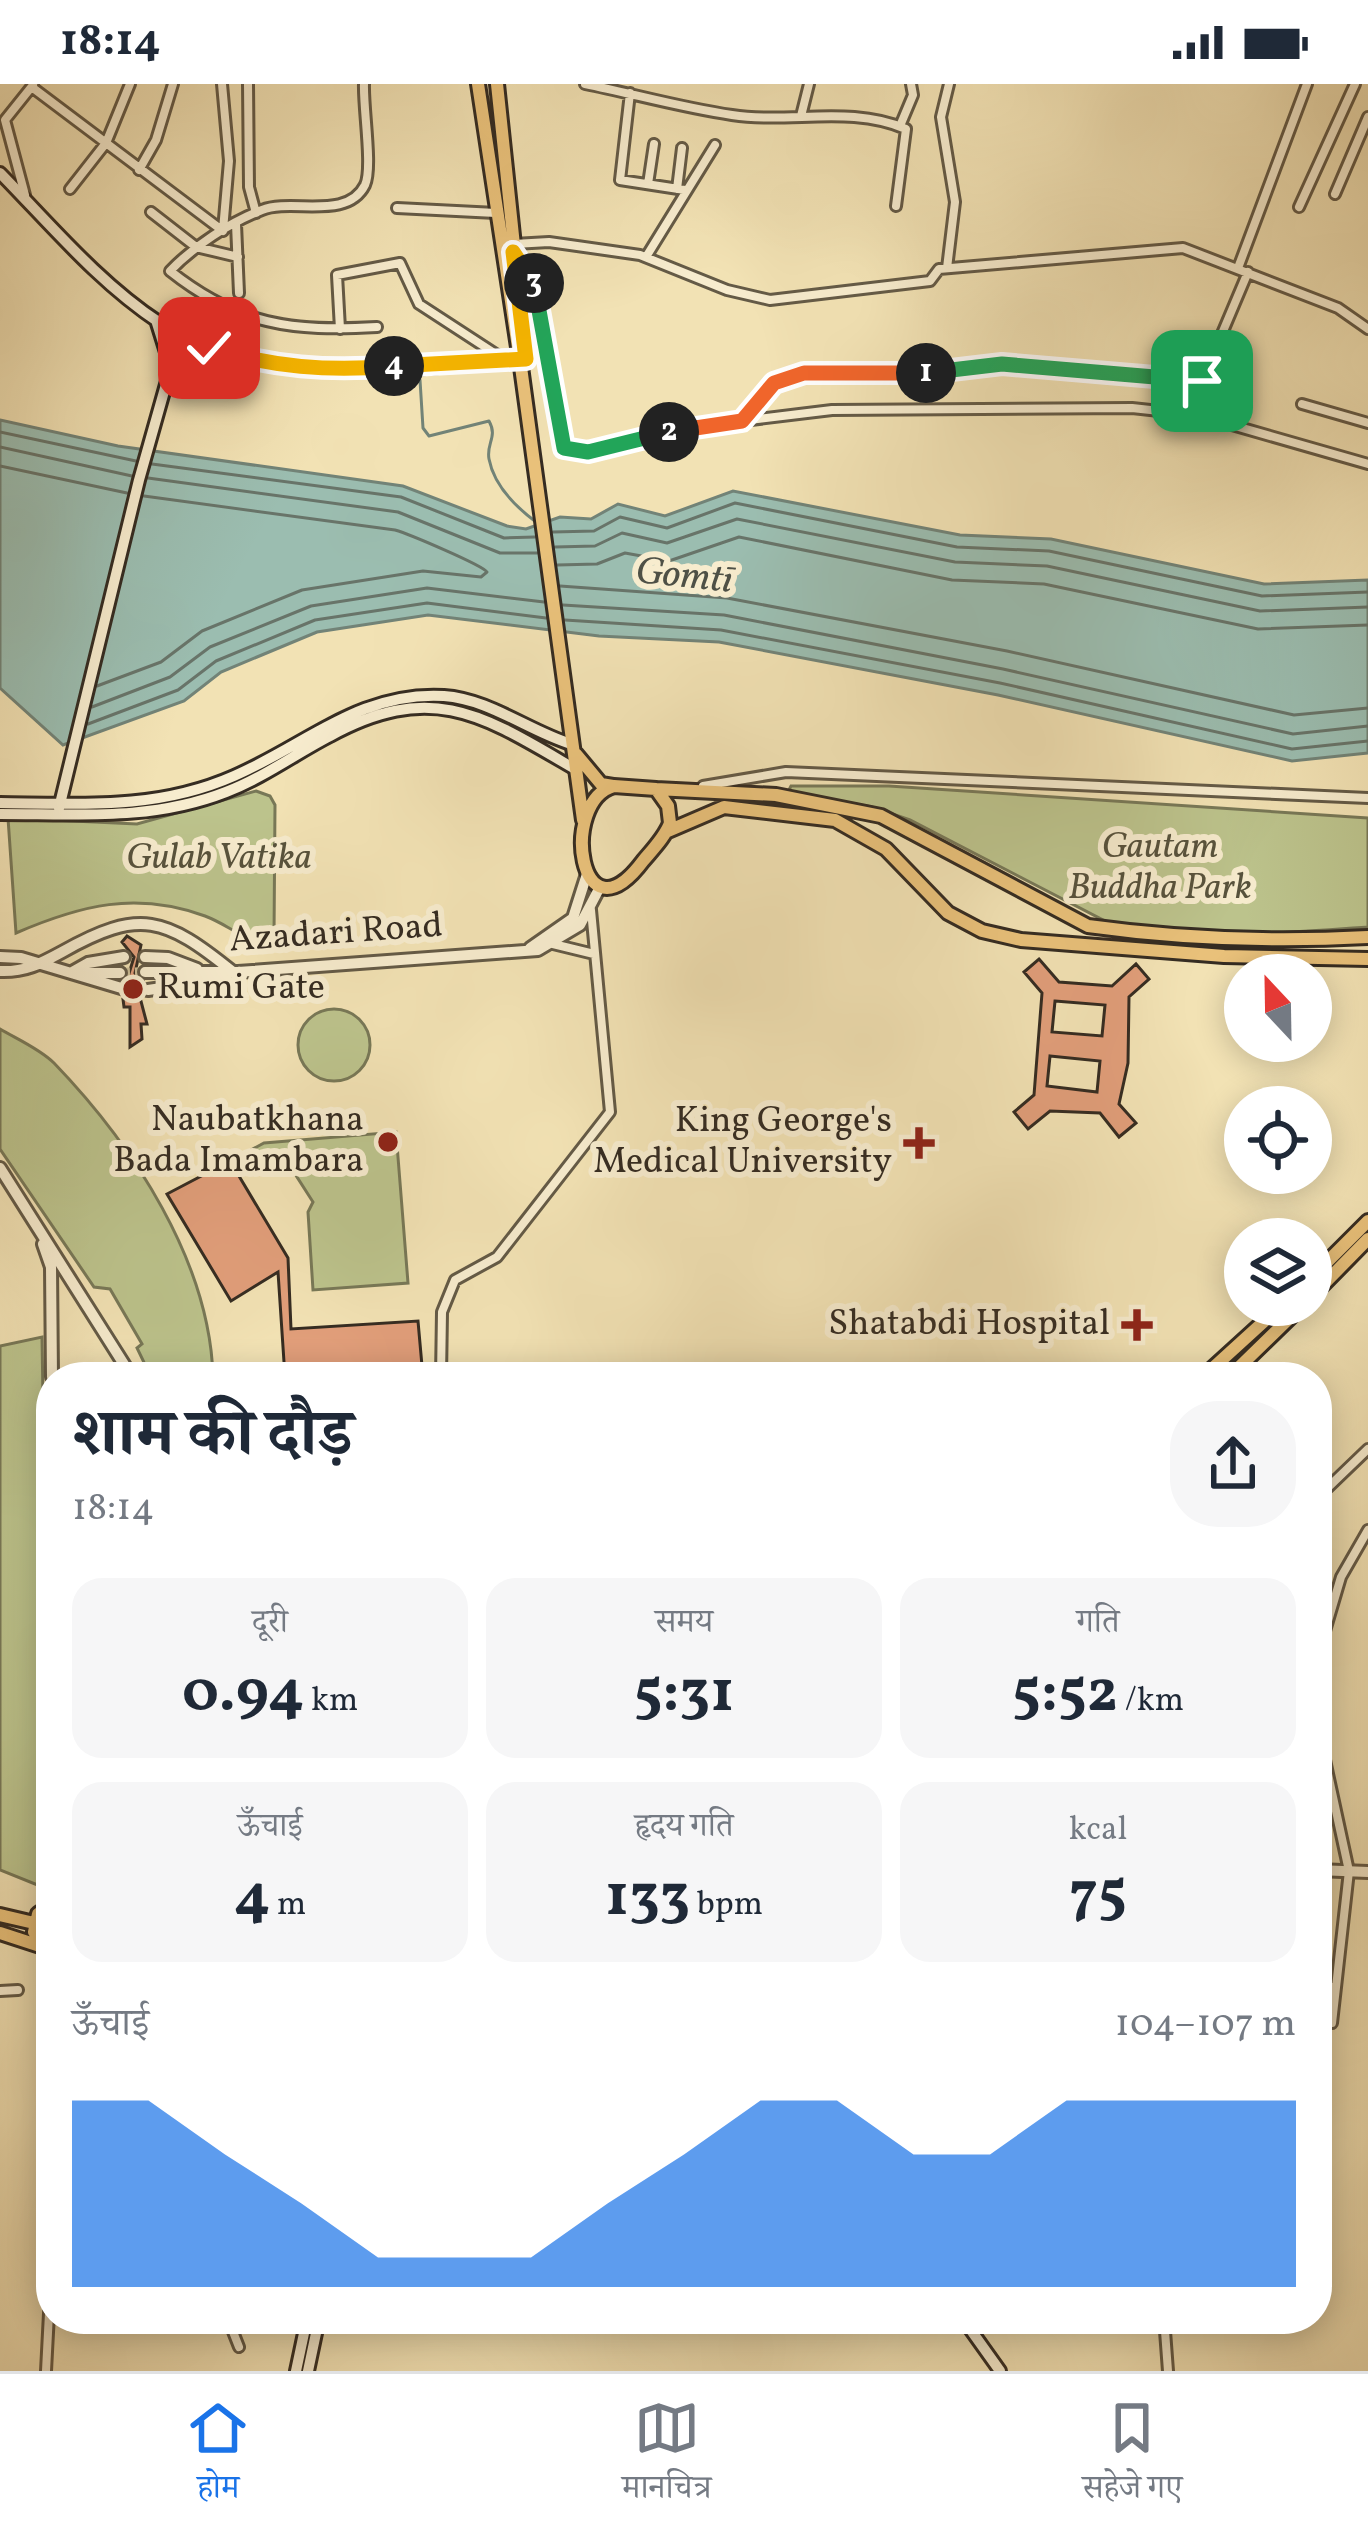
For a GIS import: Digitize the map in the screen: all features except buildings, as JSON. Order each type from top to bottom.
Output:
[{"type":"main road","points":[[478,84],[583,820],[586,874],[573,918],[530,948]]},
{"type":"main road","points":[[497,84],[513,248],[517,362]]},
{"type":"main road","points":[[0,172],[156,320],[209,348],[257,362],[334,372],[517,362]]},
{"type":"main road","points":[[156,320],[169,368]]},
{"type":"main road","points":[[59,809],[180,335]]},
{"type":"main road","points":[[169,368],[209,348]]},
{"type":"main road","points":[[0,803],[162,812],[225,792],[378,700],[411,695],[479,704],[572,746],[601,784],[776,795],[857,810],[898,824],[1088,926],[1124,934],[1222,939],[1368,937]]},
{"type":"main road","points":[[278,760],[360,721],[431,704],[497,726],[575,769]]},
{"type":"main road","points":[[583,820],[600,790],[614,786]]},
{"type":"main road","points":[[656,789],[668,806],[668,831]]},
{"type":"main road","points":[[586,874],[600,887],[626,885],[668,831],[724,807],[757,808],[835,820],[886,849],[948,913],[982,931],[1224,956],[1368,959]]},
{"type":"main road","points":[[0,814],[59,809]]},
{"type":"main road","points":[[886,849],[898,824]]},
{"type":"main road","points":[[553,944],[591,910],[600,887]]},
{"type":"main road","points":[[37,967],[102,928],[131,923],[166,927],[232,972]]},
{"type":"main road","points":[[1086,945],[1088,926]]},
{"type":"main road","name":"Azadari Road","points":[[148,990],[182,986],[206,973],[553,944]]},
{"type":"main road","points":[[0,957],[21,958],[37,967]]},
{"type":"main road","points":[[72,972],[88,963],[124,957]]},
{"type":"main road","points":[[145,958],[168,958],[206,973]]},
{"type":"main road","points":[[0,971],[37,967],[119,974]]},
{"type":"main road","points":[[72,972],[128,990]]},
{"type":"main road","points":[[145,972],[206,973]]},
{"type":"main road","points":[[0,1168],[123,1362]]},
{"type":"main road","points":[[1332,1257],[1368,1221]]},
{"type":"main road","points":[[38,1229],[51,1267],[52,1362]]},
{"type":"main road","points":[[1332,1276],[1368,1239]]},
{"type":"main road","points":[[1223,1362],[1260,1326]]},
{"type":"main road","points":[[1244,1362],[1281,1326]]},
{"type":"main road","points":[[1332,1870],[1368,1872]]},
{"type":"main road","points":[[0,1915],[36,1927]]},
{"type":"main road","points":[[0,1933],[36,1945]]},
{"type":"main road","points":[[302,2371],[311,2334]]},
{"type":"main road","points":[[974,2334],[1000,2371]]},
{"type":"street","points":[[70,189],[106,143],[130,84]]},
{"type":"street","points":[[139,170],[156,140],[173,84]]},
{"type":"street","points":[[222,84],[229,161],[223,232]]},
{"type":"street","points":[[248,84],[249,187],[256,213]]},
{"type":"street","points":[[364,84],[368,170],[364,188],[346,203],[282,204],[256,213],[196,247],[170,271],[209,302],[285,327],[377,327]]},
{"type":"street","points":[[585,84],[732,115],[821,120],[865,116],[900,126],[907,129],[896,206]]},
{"type":"street","points":[[801,116],[808,84]]},
{"type":"street","points":[[900,126],[913,95],[911,84]]},
{"type":"street","points":[[947,268],[955,202],[941,117],[949,84]]},
{"type":"street","points":[[1196,415],[1202,381],[1307,84]]},
{"type":"street","points":[[1299,207],[1355,84]]},
{"type":"street","points":[[26,199],[5,120],[33,86],[139,170],[189,201],[223,232]]},
{"type":"street","points":[[630,93],[620,181],[681,189]]},
{"type":"street","points":[[1335,194],[1368,117]]},
{"type":"street","points":[[648,184],[654,144]]},
{"type":"street","points":[[646,257],[681,189],[715,145]]},
{"type":"street","points":[[681,189],[682,148]]},
{"type":"street","points":[[397,208],[496,213]]},
{"type":"street","points":[[151,212],[196,247],[238,257]]},
{"type":"street","points":[[236,224],[239,293]]},
{"type":"street","points":[[1368,329],[1338,308],[1183,248],[947,268],[930,281],[770,300],[727,290],[646,257],[549,242],[513,248],[536,288],[564,448],[588,452],[742,421],[832,410],[1132,408],[1196,415],[1368,464]]},
{"type":"street","points":[[340,329],[337,275],[400,263],[419,304],[517,362]]},
{"type":"street","points":[[742,421],[774,383],[804,373],[927,373],[1002,364],[1202,381]]},
{"type":"street","points":[[1302,404],[1368,423]]},
{"type":"street","points":[[684,790],[786,772],[1368,798]]},
{"type":"street","points":[[441,1362],[442,1312],[455,1280],[497,1257],[610,1112],[591,910]]},
{"type":"street","points":[[553,944],[594,954]]},
{"type":"street","points":[[1332,1484],[1368,1449]]},
{"type":"street","points":[[1332,1603],[1368,1530]]},
{"type":"street","points":[[1332,1795],[1348,1871],[1332,2023]]},
{"type":"street","points":[[1332,1987],[1336,1986]]},
{"type":"street","points":[[0,1991],[18,1990]]},
{"type":"street","points":[[46,2371],[48,2334]]},
{"type":"street","points":[[234,2334],[239,2347]]},
{"type":"street","points":[[1166,2334],[1168,2371]]},
{"type":"green space","name":"Gautam Buddha Park","points":[[791,786],[889,786],[1368,818],[1368,927],[1207,934],[1111,924],[910,820],[872,807],[788,792]]},
{"type":"green space","name":"Gulab Vatika","points":[[256,791],[270,796],[275,805],[274,937],[244,935],[180,908],[132,903],[86,909],[16,933],[8,818],[137,824]]},
{"type":"green space","points":[[334,1009],[360,1019],[370,1045],[360,1071],[334,1081],[308,1071],[298,1045],[308,1019]]},
{"type":"green space","points":[[0,1029],[54,1063],[138,1168],[182,1249],[198,1291],[212,1362],[144,1362],[137,1348],[142,1344],[110,1289],[94,1287],[0,1149]]},
{"type":"green space","points":[[396,1132],[408,1283],[313,1290],[308,1212],[313,1202],[295,1174],[251,1150],[264,1143]]},
{"type":"green space","points":[[42,1337],[42,1362],[36,1362],[36,1884],[0,1870],[0,1346]]},
{"type":"water","name":"Gomtī","points":[[0,420],[118,446],[403,486],[526,529],[560,517],[591,519],[618,504],[665,516],[733,491],[960,535],[1051,539],[1264,584],[1368,580],[1368,753],[1292,761],[998,695],[719,642],[599,636],[428,615],[317,632],[221,672],[184,701],[63,745],[0,688]]},
{"type":"waterway","points":[[420,380],[423,428],[429,436],[489,421],[489,459],[496,478],[536,522]]},
{"type":"tunnel","points":[[120,973],[145,972]]},
{"type":"place","name":"Rumi Gate","points":[[133,989]]},
{"type":"place","name":"Naubatkhana Bada Imambara","points":[[388,1142]]},
{"type":"place","name":"King George's Medical University","points":[[919,1143]]},
{"type":"place","name":"Shatabdi Hospital","points":[[1137,1325]]},
{"type":"route","points":[[209,348],[257,362],[334,372],[526,359],[513,252],[526,265],[536,288],[561,440],[573,452],[742,421],[774,383],[804,373],[927,373],[1002,364],[1202,381]]}]
